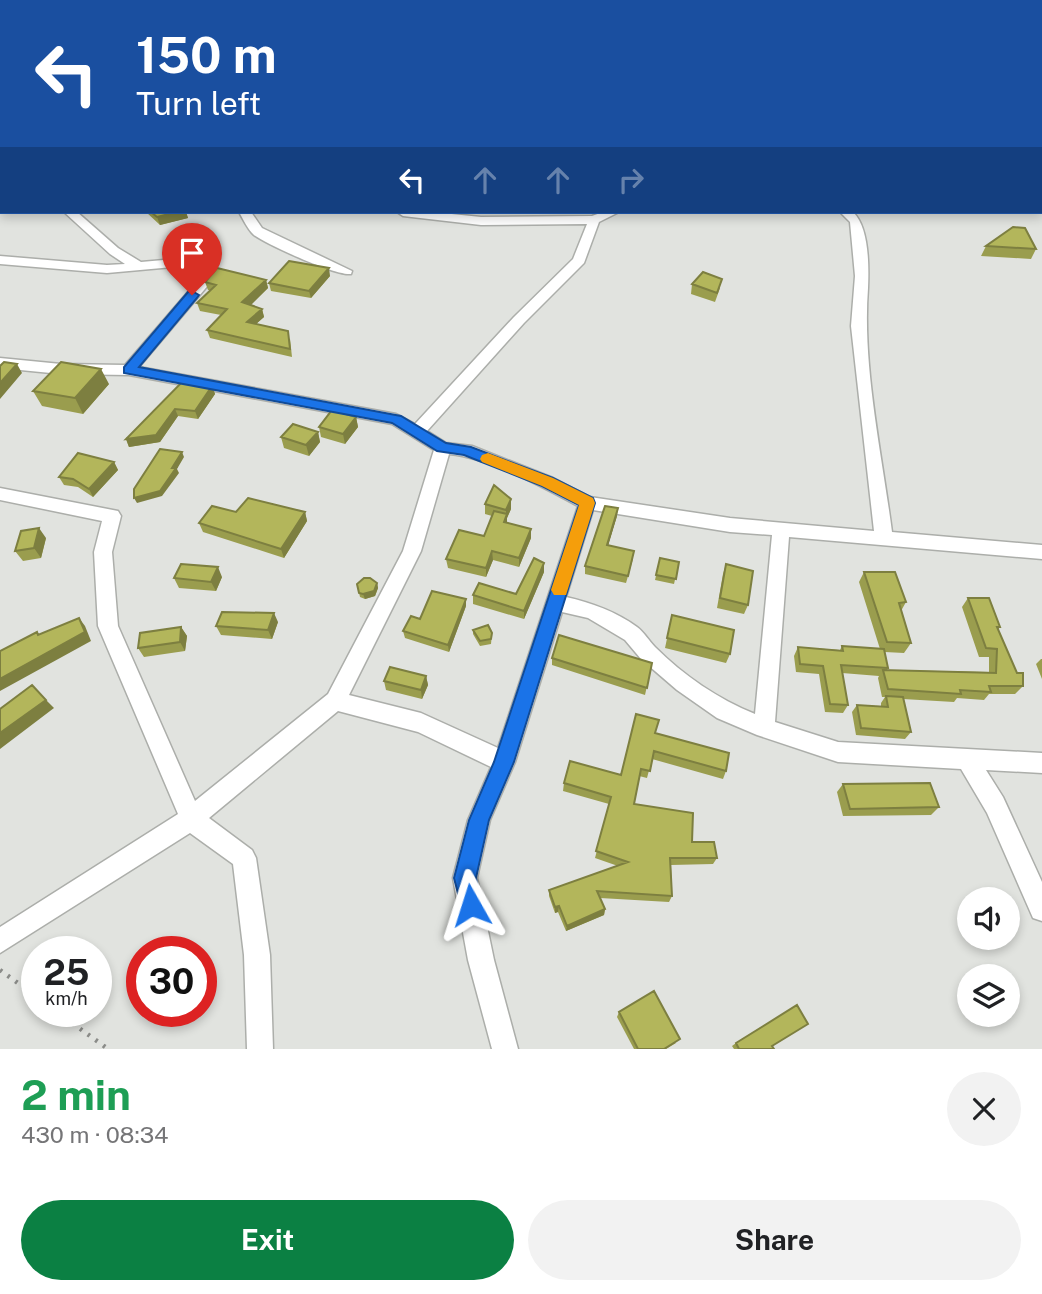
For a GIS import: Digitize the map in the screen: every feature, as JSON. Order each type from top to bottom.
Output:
[{"type":"street","points":[[73,214],[114,251],[138,266]]},
{"type":"street","points":[[245,214],[257,231],[302,254],[346,271]]},
{"type":"street","points":[[420,214],[481,221],[594,220],[608,214]]},
{"type":"street","points":[[848,214],[856,222],[862,276],[858,326],[884,537]]},
{"type":"street","points":[[417,432],[519,320],[579,260],[594,220]]},
{"type":"street","points":[[0,260],[107,269],[175,263],[208,276],[129,370]]},
{"type":"street","points":[[0,363],[61,369],[129,370],[396,419],[443,448],[477,455],[547,482],[587,503],[730,525],[1042,552]]},
{"type":"street","points":[[0,942],[191,819],[335,701],[412,551],[443,448]]},
{"type":"street","points":[[0,494],[112,516],[103,552],[108,626],[191,819],[244,858],[257,955],[260,1049]]},
{"type":"street","points":[[505,1049],[481,960],[465,878],[479,820],[504,762],[587,503]]},
{"type":"street","points":[[764,728],[781,528]]},
{"type":"street","points":[[556,603],[592,611],[611,621],[632,635],[648,653],[684,684],[724,711],[764,728],[838,752],[1042,763]]},
{"type":"street","points":[[335,701],[421,723],[504,762]]},
{"type":"street","points":[[967,759],[995,805],[1042,909]]},
{"type":"path","points":[[0,970],[21,985]]},
{"type":"path","points":[[78,1027],[108,1049]]},
{"type":"building","points":[[1013,227],[1025,228],[1036,249],[986,246]]},
{"type":"building","points":[[289,261],[329,268],[309,291],[269,283]]},
{"type":"building","points":[[217,268],[266,280],[242,302],[262,309],[247,322],[288,331],[290,349],[207,330],[227,309],[197,303],[216,285],[205,282]]},
{"type":"building","points":[[703,272],[722,279],[717,293],[692,284]]},
{"type":"building","points":[[4,362],[17,364],[0,383],[0,366]]},
{"type":"building","points":[[61,362],[101,369],[75,398],[33,391]]},
{"type":"building","points":[[183,381],[212,386],[195,411],[175,409],[156,435],[126,439]]},
{"type":"building","points":[[332,410],[356,417],[343,434],[319,427]]},
{"type":"building","points":[[293,424],[318,432],[306,445],[281,437]]},
{"type":"building","points":[[160,449],[182,452],[172,468],[176,468],[160,491],[134,498],[134,489]]},
{"type":"building","points":[[78,453],[114,462],[89,489],[73,479],[59,477]]},
{"type":"building","points":[[494,485],[511,499],[506,510],[485,504]]},
{"type":"building","points":[[248,498],[305,512],[281,549],[199,523],[212,506],[236,512]]},
{"type":"building","points":[[605,506],[618,508],[607,545],[634,551],[628,576],[585,566]]},
{"type":"building","points":[[494,511],[507,514],[504,522],[531,529],[519,558],[492,551],[486,568],[446,559],[459,530],[484,536]]},
{"type":"building","points":[[39,528],[34,548],[15,551],[21,531]]},
{"type":"building","points":[[534,558],[544,563],[524,611],[473,595],[479,583],[516,594]]},
{"type":"building","points":[[660,558],[679,562],[676,579],[656,575]]},
{"type":"building","points":[[181,564],[218,567],[211,582],[174,578]]},
{"type":"building","points":[[726,564],[753,571],[748,605],[720,598]]},
{"type":"building","points":[[864,572],[895,572],[906,602],[899,603],[911,643],[887,642]]},
{"type":"building","points":[[364,578],[370,578],[377,583],[374,591],[359,593],[357,584]]},
{"type":"building","points":[[432,591],[466,599],[448,645],[403,631],[411,616],[420,619]]},
{"type":"building","points":[[968,598],[989,598],[1000,627],[997,627],[1017,673],[1023,673],[1023,686],[989,686],[991,692],[960,690],[961,694],[888,689],[883,670],[996,673],[997,649],[986,648]]},
{"type":"building","points":[[222,612],[274,613],[268,630],[216,626]]},
{"type":"building","points":[[672,615],[734,630],[730,654],[667,638]]},
{"type":"building","points":[[79,618],[85,632],[0,679],[0,651],[37,632],[38,635]]},
{"type":"building","points":[[488,625],[492,633],[491,639],[480,641],[473,630]]},
{"type":"building","points":[[181,627],[180,642],[138,648],[140,633]]},
{"type":"building","points":[[559,635],[652,663],[647,688],[552,658]]},
{"type":"building","points":[[842,646],[884,649],[888,668],[841,665],[848,705],[830,704],[823,666],[800,664],[798,647],[843,651]]},
{"type":"building","points":[[390,667],[426,676],[421,690],[384,681]]},
{"type":"building","points":[[32,685],[46,700],[0,733],[0,709]]},
{"type":"building","points":[[886,696],[903,697],[911,732],[861,728],[857,705],[888,707]]},
{"type":"building","points":[[636,714],[659,720],[655,733],[729,753],[726,771],[654,751],[650,771],[641,769],[634,804],[693,813],[692,842],[714,842],[717,858],[670,858],[672,896],[597,891],[605,909],[567,926],[559,906],[555,907],[549,890],[628,862],[596,851],[611,797],[564,783],[570,761],[621,775]]},
{"type":"building","points":[[930,783],[939,807],[850,809],[843,784]]},
{"type":"building","points":[[654,991],[680,1039],[664,1049],[638,1049],[619,1012]]},
{"type":"building","points":[[797,1005],[808,1024],[772,1046],[774,1049],[739,1049],[736,1043]]},
{"type":"slow traffic","points":[[488,459],[547,482],[587,503],[560,590]]},
{"type":"route","points":[[192,295],[129,370],[396,419],[443,448],[466,450],[547,482],[587,503],[504,762],[479,820],[465,878],[471,905]]}]
